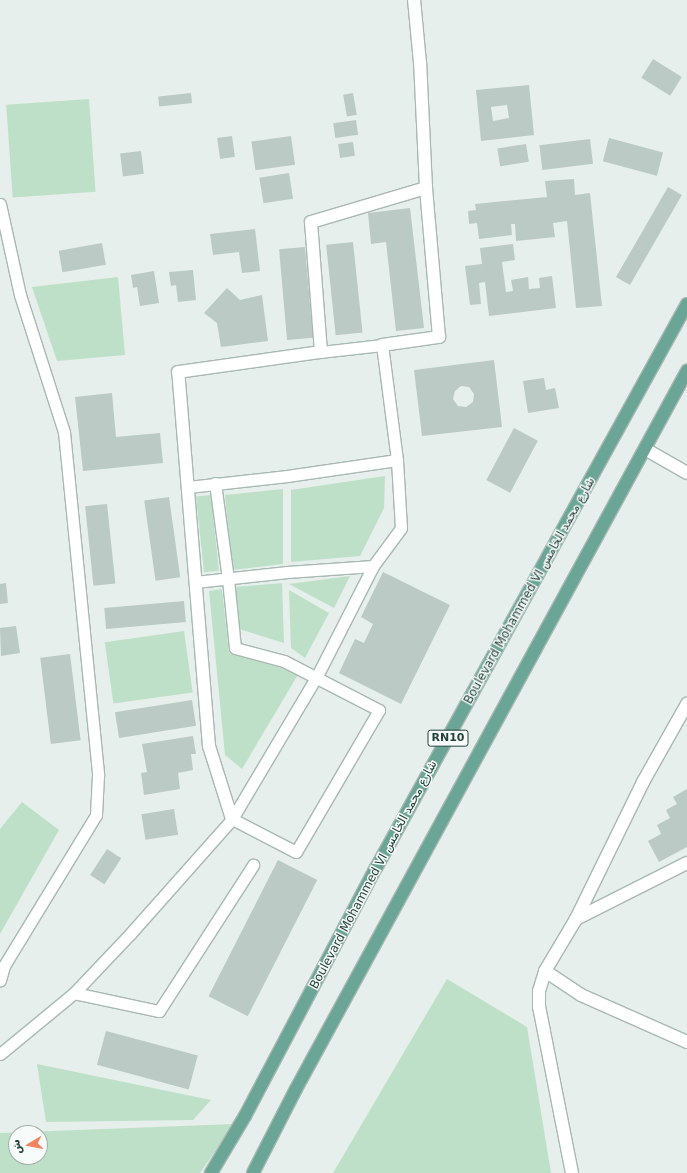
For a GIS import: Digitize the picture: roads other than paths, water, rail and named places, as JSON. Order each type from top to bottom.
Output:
[{"type":"main road","name":"Boulevard Mohammed VI شارع محمد الخامس","points":[[211,1173],[244,1116],[376,868],[687,304]]},
{"type":"main road","name":"RN10","points":[[253,1173],[296,1089],[687,371]]},
{"type":"street","points":[[382,345],[439,337],[426,188],[420,63],[414,0]]},
{"type":"street","points":[[232,820],[209,746],[178,372],[322,352],[311,222],[426,188]]},
{"type":"street","points":[[645,450],[687,473]]},
{"type":"street","points":[[572,1173],[539,1008],[539,991],[545,971],[576,919],[643,782],[687,704]]},
{"type":"street","points":[[576,919],[687,863]]},
{"type":"street","points":[[545,971],[581,995],[687,1042]]},
{"type":"lane","points":[[0,204],[20,295],[64,432],[98,775],[96,815],[4,966],[0,980]]},
{"type":"lane","points":[[0,1054],[74,993],[130,934],[232,820],[317,676],[373,566],[401,528],[397,460],[382,345],[322,352]]},
{"type":"lane","points":[[188,486],[287,476],[397,460]]},
{"type":"lane","points":[[215,483],[228,579],[235,648],[284,661],[317,676],[379,710],[296,852],[232,820]]},
{"type":"lane","points":[[195,582],[286,572],[373,566]]},
{"type":"lane","points":[[74,993],[159,1011],[253,865]]}]
